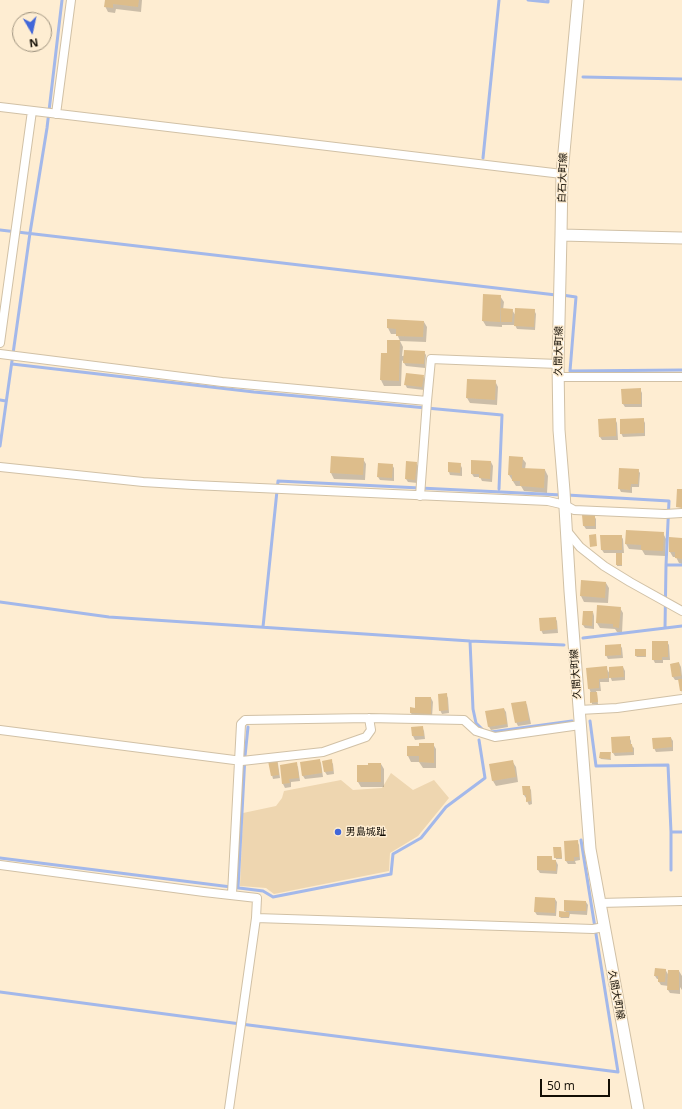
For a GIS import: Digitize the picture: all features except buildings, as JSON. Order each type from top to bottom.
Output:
[{"type":"main road","name":"白石大町線","points":[[561,236],[562,174],[578,0]]},
{"type":"main road","points":[[561,236],[682,238]]},
{"type":"main road","name":"久間大町線","points":[[561,236],[558,364],[559,430],[590,849],[599,903],[599,928],[638,1109]]},
{"type":"street","points":[[55,114],[71,0]]},
{"type":"street","points":[[0,107],[562,174]]},
{"type":"street","points":[[0,343],[32,111]]},
{"type":"street","points":[[0,354],[427,406]]},
{"type":"street","points":[[420,490],[431,359],[558,364]]},
{"type":"street","points":[[559,377],[682,377]]},
{"type":"street","points":[[0,467],[143,482],[277,489],[420,490],[548,501],[564,498],[574,510],[682,513]]},
{"type":"street","points":[[567,531],[580,547],[604,566],[682,611]]},
{"type":"street","points":[[579,710],[617,708],[682,699]]},
{"type":"street","points":[[232,894],[243,761],[241,724],[245,720],[369,718],[464,720],[476,731],[495,737],[580,725]]},
{"type":"street","points":[[0,730],[243,761],[323,752],[366,737],[371,730],[369,718]]},
{"type":"street","points":[[0,865],[257,898],[256,918],[228,1109]]},
{"type":"street","points":[[599,903],[682,901]]},
{"type":"street","points":[[256,918],[599,928]]},
{"type":"shaded area","points":[[391,773],[413,790],[434,780],[449,798],[418,836],[390,853],[389,871],[274,894],[266,888],[240,886],[243,813],[276,806],[282,798],[284,791],[341,780],[353,790],[382,788]]},
{"type":"waterway","points":[[0,446],[30,233],[47,128],[62,0]]},
{"type":"waterway","points":[[483,158],[499,0]]},
{"type":"waterway","points":[[528,0],[548,2],[548,0]]},
{"type":"waterway","points":[[583,77],[682,79]]},
{"type":"waterway","points":[[0,230],[556,295]]},
{"type":"waterway","points":[[562,295],[576,297],[570,371],[682,370]]},
{"type":"waterway","points":[[12,364],[254,392],[502,415],[499,489]]},
{"type":"waterway","points":[[0,400],[6,401]]},
{"type":"waterway","points":[[263,627],[278,481],[562,495]]},
{"type":"waterway","points":[[567,495],[669,501],[666,565],[682,565]]},
{"type":"waterway","points":[[665,628],[666,565]]},
{"type":"waterway","points":[[0,602],[109,617],[470,641],[564,645]]},
{"type":"waterway","points":[[583,638],[682,626]]},
{"type":"waterway","points":[[470,641],[473,709],[476,723],[484,731]]},
{"type":"waterway","points":[[491,732],[572,721]]},
{"type":"waterway","points":[[590,721],[596,766],[668,765],[671,832],[682,832]]},
{"type":"waterway","points":[[238,888],[248,727]]},
{"type":"waterway","points":[[0,858],[263,891],[273,897],[391,874],[393,854],[421,838],[446,807],[485,778],[479,740]]},
{"type":"waterway","points":[[671,832],[671,870]]},
{"type":"waterway","points":[[0,992],[618,1072],[581,840]]},
{"type":"place","name":"男島城趾","points":[[338,832]]}]
